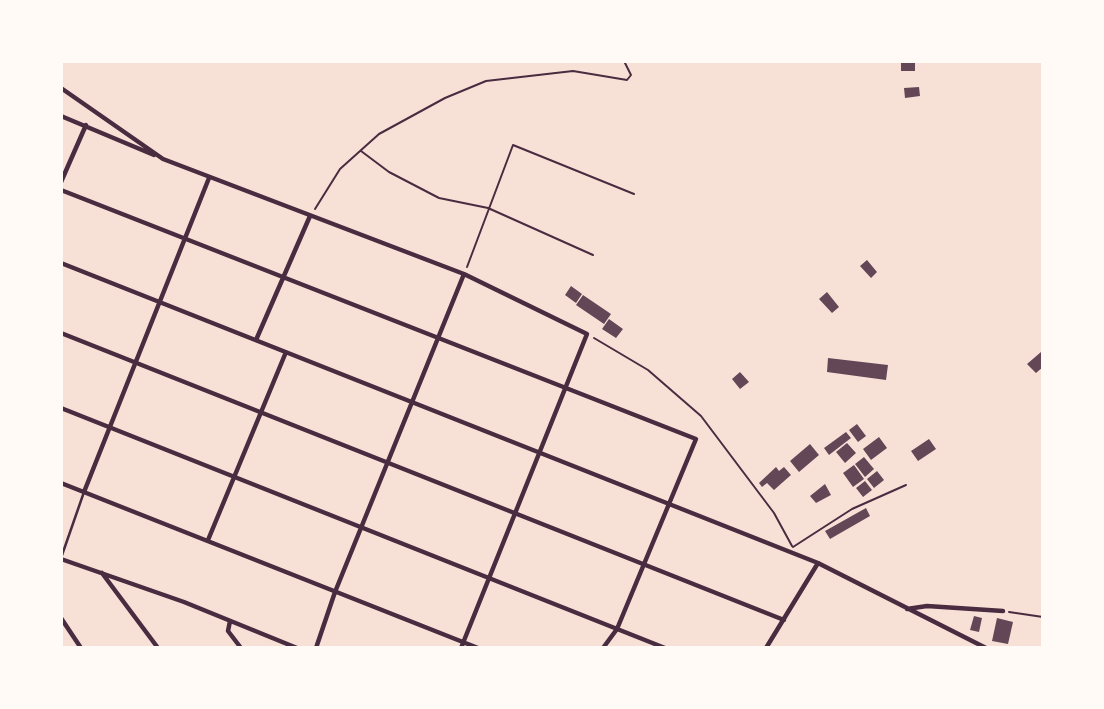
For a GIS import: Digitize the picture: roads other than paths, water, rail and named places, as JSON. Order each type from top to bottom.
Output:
[{"type":"street","points":[[61,88],[163,159]]},
{"type":"street","points":[[61,116],[209,178],[464,274],[587,334],[463,645]]},
{"type":"street","points":[[61,182],[86,125]]},
{"type":"street","points":[[84,492],[209,178]]},
{"type":"street","points":[[61,190],[282,279],[438,337],[696,439],[617,629],[603,648]]},
{"type":"street","points":[[256,340],[310,216]]},
{"type":"street","points":[[61,263],[818,563],[986,648]]},
{"type":"street","points":[[316,648],[335,592],[464,274]]},
{"type":"street","points":[[61,333],[388,464],[516,511],[783,620]]},
{"type":"street","points":[[208,540],[286,352]]},
{"type":"street","points":[[61,408],[665,648]]},
{"type":"street","points":[[61,483],[463,645],[478,648]]},
{"type":"street","points":[[61,558],[297,648]]},
{"type":"street","points":[[766,648],[818,563]]},
{"type":"street","points":[[101,572],[158,648]]},
{"type":"street","points":[[906,609],[927,606],[1003,611]]},
{"type":"street","points":[[62,620],[81,648]]},
{"type":"street","points":[[230,621],[228,631],[241,648]]},
{"type":"lane","points":[[61,558],[84,492]]}]
